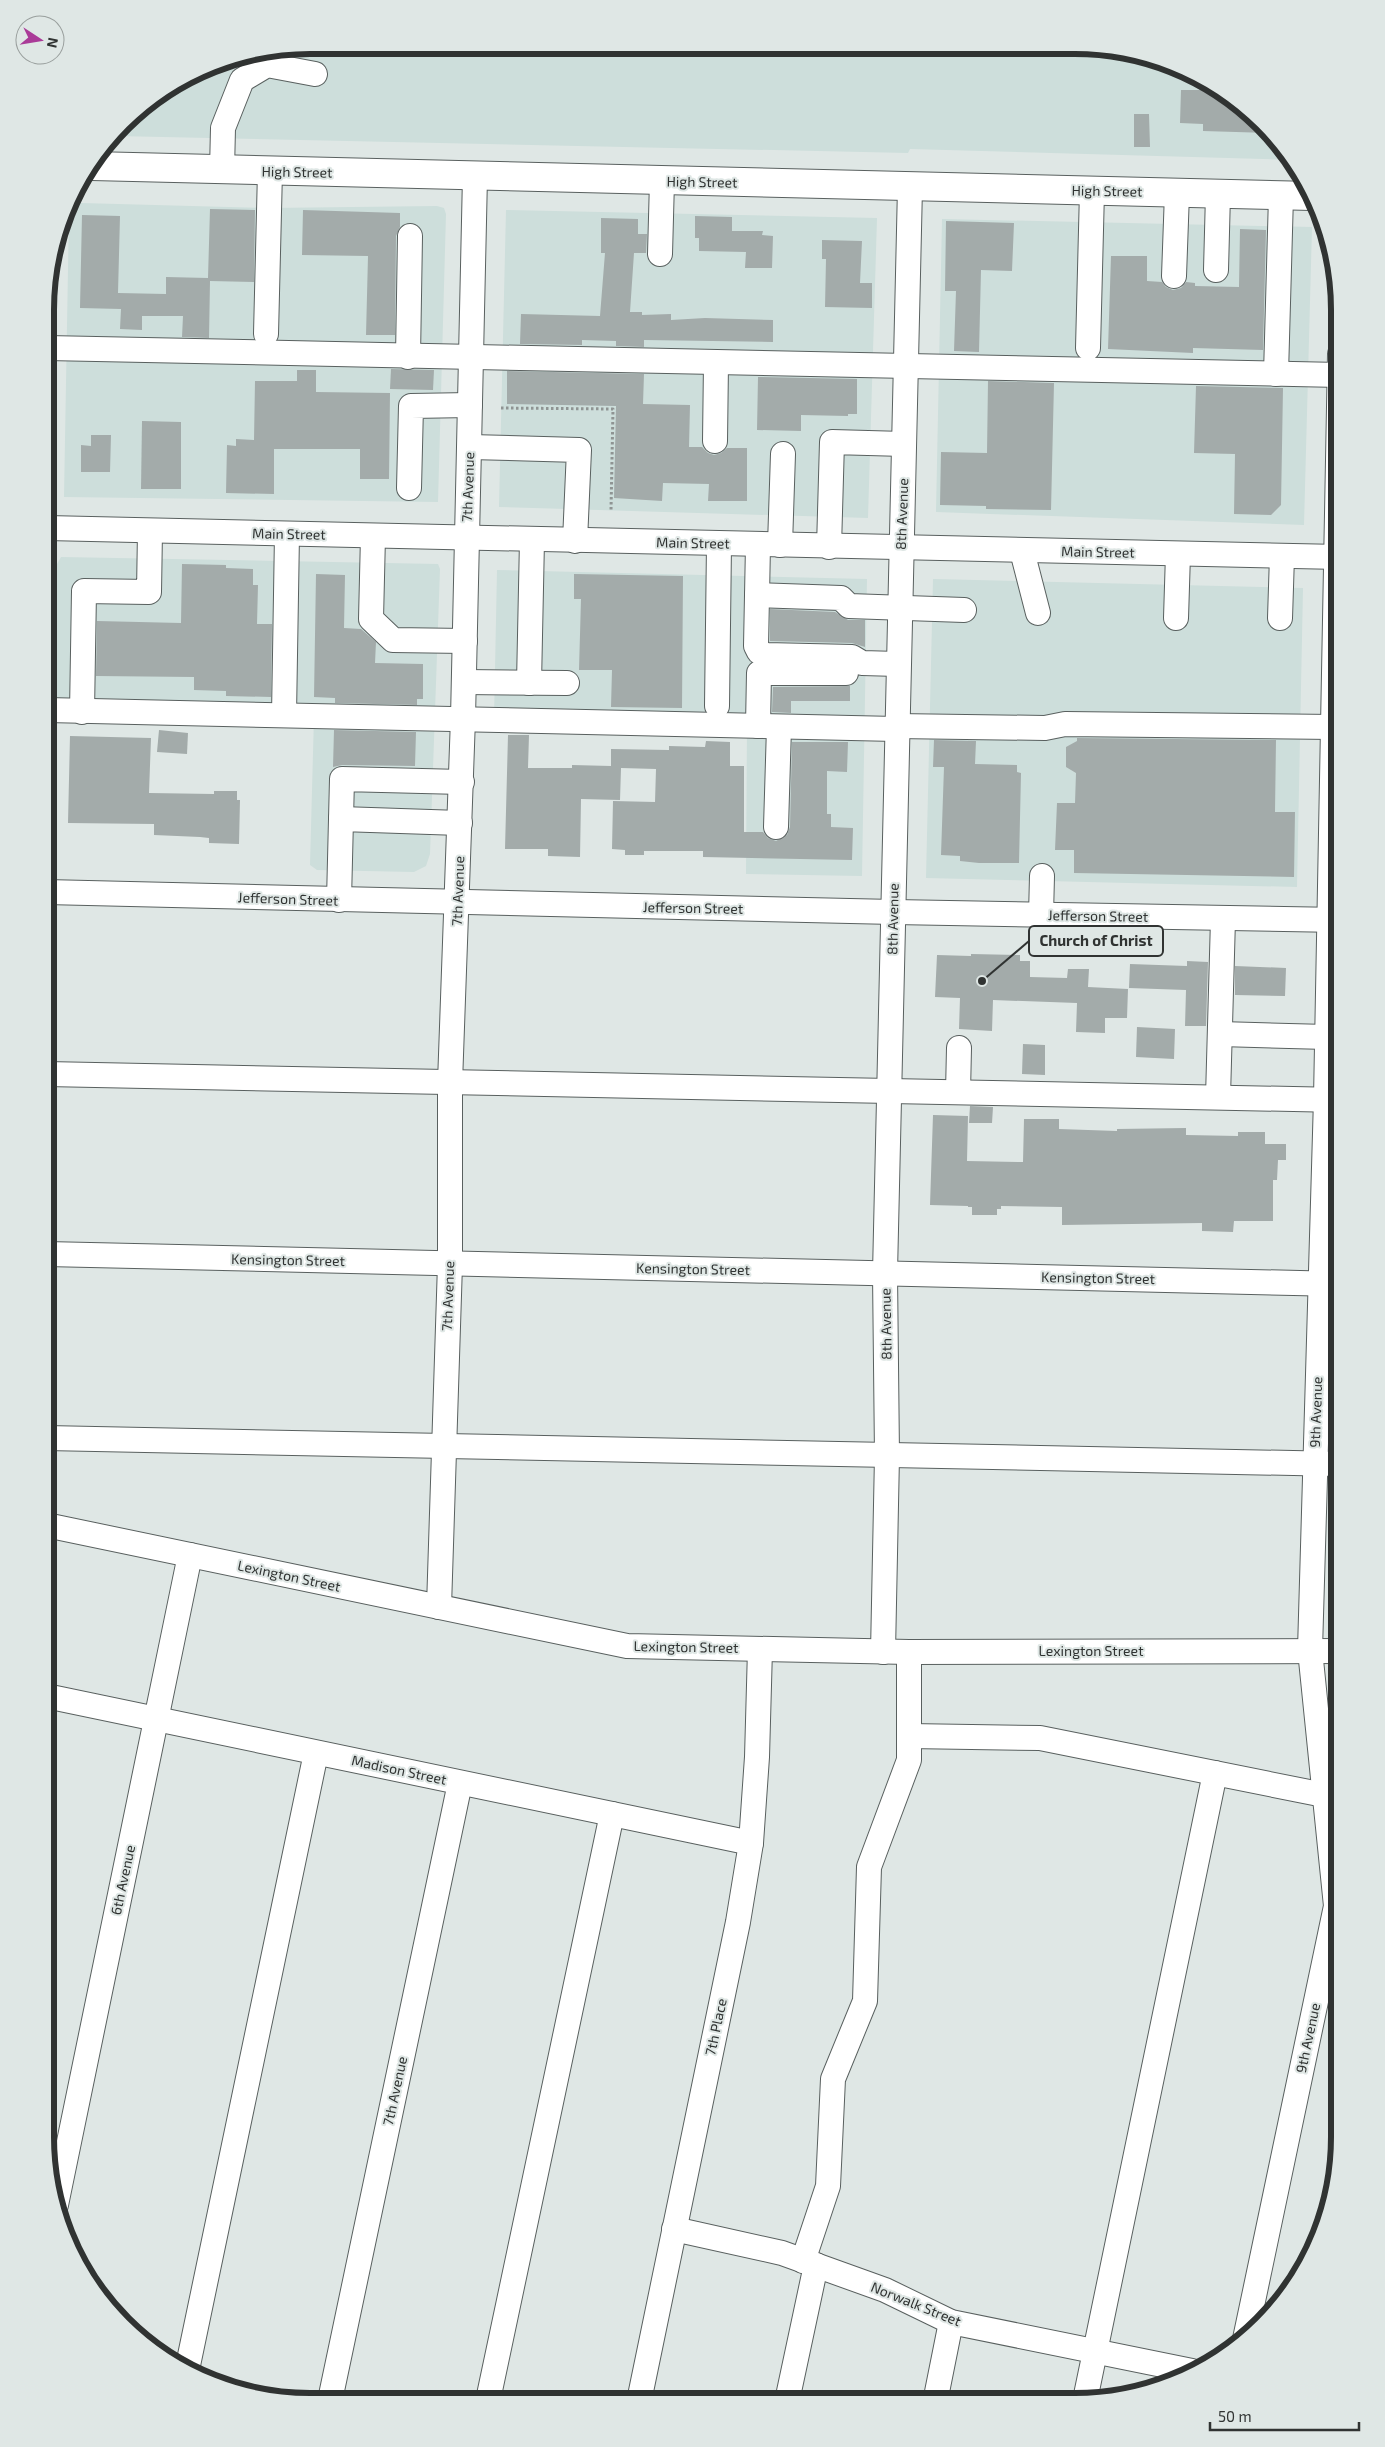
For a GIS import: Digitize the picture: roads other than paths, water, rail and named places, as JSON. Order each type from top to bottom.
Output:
[{"type":"main road","name":"High Street","points":[[98,166],[1305,196]]},
{"type":"street","points":[[222,170],[223,128],[242,80],[267,65],[314,74]]},
{"type":"street","points":[[266,334],[270,171]]},
{"type":"street","name":"7th Avenue","points":[[439,1607],[442,1446],[450,1264],[450,1083],[464,718],[475,176]]},
{"type":"street","points":[[660,254],[662,180]]},
{"type":"street","name":"8th Avenue","points":[[883,1652],[887,1456],[885,1273],[894,912],[896,728],[910,187]]},
{"type":"street","points":[[1088,348],[1092,191]]},
{"type":"street","points":[[1174,276],[1177,193]]},
{"type":"street","points":[[1216,270],[1218,194]]},
{"type":"street","points":[[1276,374],[1280,196]]},
{"type":"street","points":[[408,357],[410,236]]},
{"type":"street","points":[[54,348],[1331,375]]},
{"type":"street","points":[[715,441],[716,363]]},
{"type":"street","points":[[409,488],[411,406],[470,406]]},
{"type":"street","points":[[829,547],[832,442],[904,444]]},
{"type":"street","points":[[470,447],[579,450],[575,541]]},
{"type":"street","points":[[783,454],[769,545],[757,595],[756,646],[761,654],[852,656],[862,663],[898,664]]},
{"type":"street","name":"Main Street","points":[[54,528],[1331,557]]},
{"type":"street","points":[[82,712],[84,591],[149,592],[150,531]]},
{"type":"street","points":[[284,715],[287,534]]},
{"type":"street","points":[[373,536],[371,619],[393,640],[465,641]]},
{"type":"street","points":[[529,683],[532,540]]},
{"type":"street","points":[[717,706],[719,544]]},
{"type":"street","points":[[1022,550],[1038,613]]},
{"type":"street","points":[[1176,618],[1178,554]]},
{"type":"street","points":[[1280,618],[1282,556]]},
{"type":"street","points":[[757,595],[841,598],[849,606],[964,610]]},
{"type":"street","points":[[776,827],[768,727],[759,673],[852,672],[862,663]]},
{"type":"street","points":[[464,682],[567,683]]},
{"type":"street","points":[[54,710],[464,718],[768,727],[1046,728],[1065,724],[1331,734]]},
{"type":"street","points":[[339,900],[342,779],[462,782]]},
{"type":"street","points":[[341,819],[460,823]]},
{"type":"street","points":[[1041,915],[1042,876]]},
{"type":"street","name":"Jefferson Street","points":[[54,892],[458,903],[1223,919],[1331,919]]},
{"type":"street","points":[[1218,1097],[1223,919]]},
{"type":"street","points":[[1220,1034],[1331,1045]]},
{"type":"street","points":[[958,1092],[959,1048]]},
{"type":"street","points":[[54,1074],[1331,1100]]},
{"type":"street","name":"9th Avenue","points":[[1331,1222],[1330,1283],[1314,1463],[1310,1650],[1331,1786]]},
{"type":"street","name":"Kensington Street","points":[[54,1254],[1330,1283]]},
{"type":"street","points":[[54,1438],[1331,1464]]},
{"type":"street","name":"Lexington Street","points":[[54,1527],[627,1646],[883,1652],[1331,1651]]},
{"type":"street","name":"6th Avenue","points":[[59,2190],[190,1555]]},
{"type":"street","name":"7th Place","points":[[641,2393],[738,1922],[752,1843],[760,1649]]},
{"type":"street","points":[[788,2393],[809,2263],[828,2186],[833,2079],[865,2001],[868,1867],[904,1778],[909,1760],[909,1652]]},
{"type":"street","name":"Madison Street","points":[[54,1698],[752,1843]]},
{"type":"street","points":[[909,1736],[1040,1738],[1215,1773],[1331,1792]]},
{"type":"street","points":[[188,2363],[316,1753]]},
{"type":"street","points":[[1086,2393],[1215,1773]]},
{"type":"street","name":"7th Avenue","points":[[331,2393],[460,1782]]},
{"type":"street","points":[[489,2393],[612,1814]]},
{"type":"street","name":"9th Avenue","points":[[1248,2326],[1331,1930]]},
{"type":"street","name":"Norwalk Street","points":[[674,2229],[782,2253],[885,2290],[952,2322],[1183,2370]]},
{"type":"street","points":[[937,2393],[952,2322]]},
{"type":"place","name":"Church of Christ","points":[[982,981]]}]
